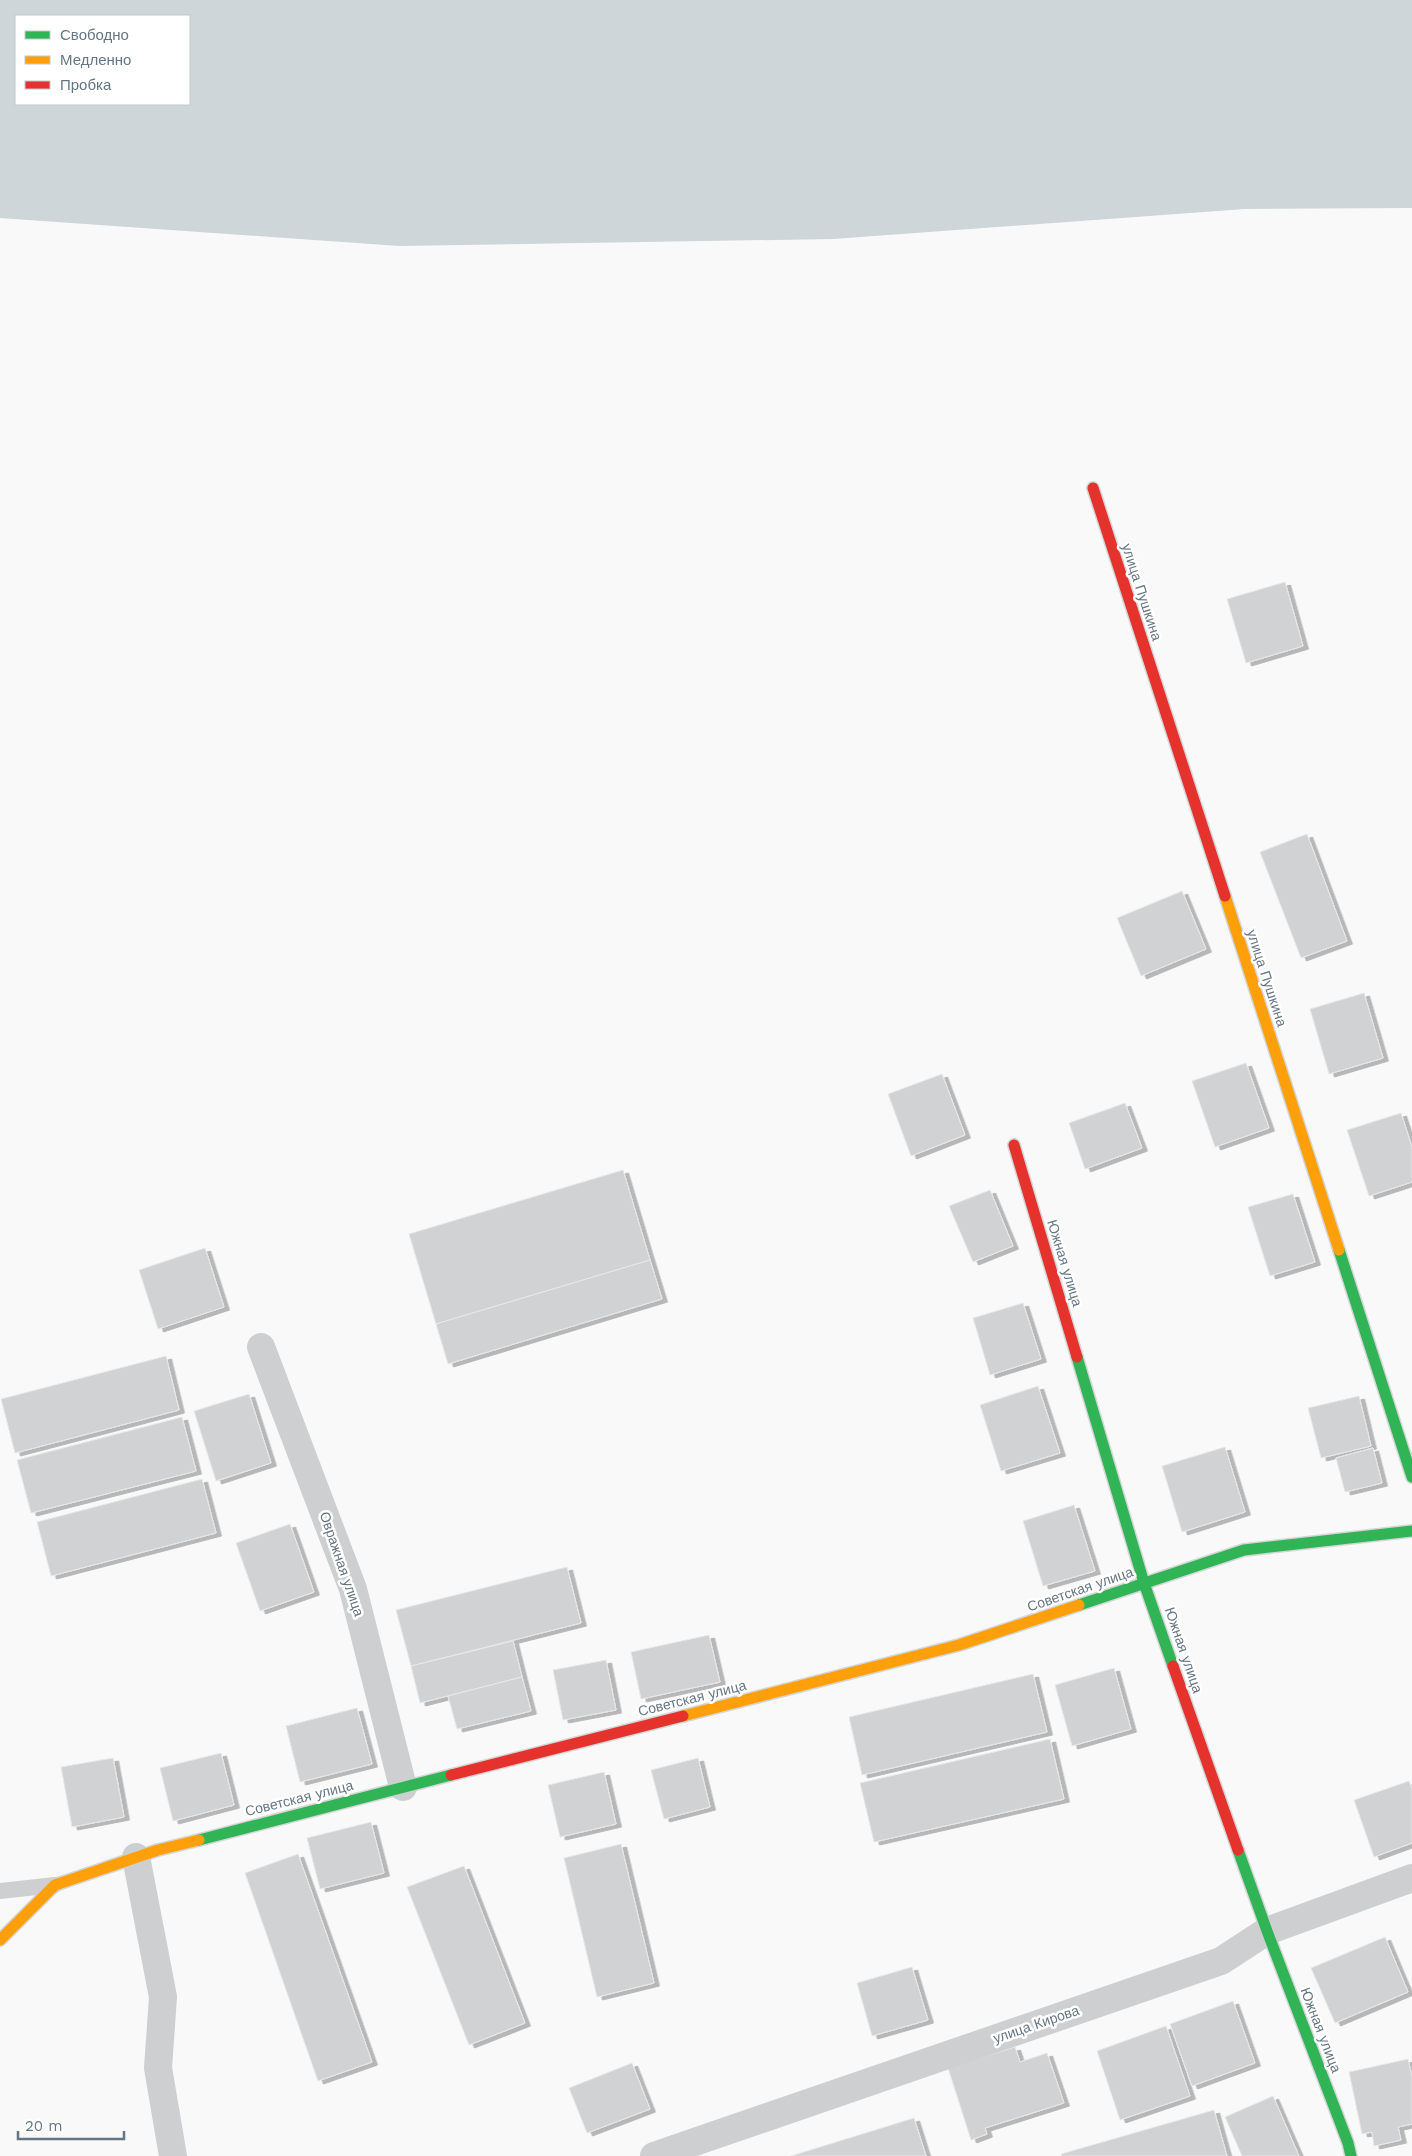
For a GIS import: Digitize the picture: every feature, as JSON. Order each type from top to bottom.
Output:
[{"type":"street","name":"улица Пушкина","points":[[1093,488],[1412,1477]]},
{"type":"street","name":"Южная улица","points":[[1014,1145],[1144,1583],[1267,1931],[1348,2143],[1351,2156]]},
{"type":"street","name":"Овражная улица","points":[[261,1347],[353,1589],[402,1787]]},
{"type":"street","name":"Советская улица","points":[[0,1940],[55,1885],[168,1847],[958,1645],[1244,1550],[1412,1532]]},
{"type":"street","points":[[136,1857],[163,1997],[158,2068],[173,2156]]},
{"type":"street","name":"улица Кирова","points":[[654,2156],[1221,1960],[1267,1931],[1412,1878]]},
{"type":"lane","points":[[0,1892],[55,1885]]},
{"type":"shaded area","points":[[0,0],[1412,0],[1412,208],[1245,209],[833,239],[399,246],[0,218]]},
{"type":"building","points":[[1285,582],[1303,646],[1246,663],[1227,599]]},
{"type":"building","points":[[1307,834],[1347,941],[1301,958],[1260,852]]},
{"type":"building","points":[[1182,891],[1206,949],[1141,976],[1117,918]]},
{"type":"building","points":[[1364,993],[1383,1058],[1329,1074],[1310,1009]]},
{"type":"building","points":[[1246,1063],[1269,1128],[1215,1147],[1192,1081]]},
{"type":"building","points":[[942,1074],[965,1135],[911,1156],[888,1094]]},
{"type":"building","points":[[1125,1103],[1142,1148],[1085,1169],[1069,1123]]},
{"type":"building","points":[[1401,1113],[1412,1147],[1412,1182],[1369,1196],[1347,1130]]},
{"type":"building","points":[[623,1170],[650,1260],[436,1324],[409,1234]]},
{"type":"building","points":[[990,1190],[1013,1246],[973,1262],[949,1206]]},
{"type":"building","points":[[1293,1194],[1315,1262],[1270,1276],[1248,1207]]},
{"type":"building","points":[[205,1248],[224,1307],[158,1329],[139,1270]]},
{"type":"building","points":[[650,1260],[662,1299],[448,1364],[436,1324]]},
{"type":"building","points":[[1023,1303],[1041,1359],[990,1375],[973,1318]]},
{"type":"building","points":[[166,1356],[179,1410],[15,1453],[1,1399]]},
{"type":"building","points":[[1038,1386],[1060,1453],[1001,1471],[980,1405]]},
{"type":"building","points":[[249,1394],[271,1463],[216,1481],[194,1411]]},
{"type":"building","points":[[1359,1396],[1371,1446],[1321,1458],[1308,1408]]},
{"type":"building","points":[[182,1417],[196,1471],[31,1513],[17,1460]]},
{"type":"building","points":[[1225,1447],[1245,1512],[1182,1532],[1162,1466]]},
{"type":"building","points":[[1373,1448],[1382,1483],[1345,1492],[1336,1458]]},
{"type":"building","points":[[202,1479],[216,1533],[51,1576],[37,1522]]},
{"type":"building","points":[[1074,1505],[1095,1571],[1043,1586],[1023,1521]]},
{"type":"building","points":[[290,1524],[314,1592],[260,1611],[236,1543]]},
{"type":"building","points":[[567,1567],[581,1623],[411,1666],[396,1610]]},
{"type":"building","points":[[709,1635],[720,1682],[641,1699],[631,1652]]},
{"type":"building","points":[[513,1641],[522,1677],[420,1703],[411,1666]]},
{"type":"building","points":[[606,1660],[616,1710],[563,1720],[553,1670]]},
{"type":"building","points":[[1114,1668],[1131,1729],[1072,1746],[1055,1685]]},
{"type":"building","points":[[1033,1674],[1047,1732],[862,1775],[849,1717]]},
{"type":"building","points":[[522,1677],[531,1711],[457,1729],[448,1696]]},
{"type":"building","points":[[357,1708],[372,1764],[300,1782],[286,1726]]},
{"type":"building","points":[[1050,1739],[1064,1799],[874,1842],[860,1783]]},
{"type":"building","points":[[221,1753],[234,1805],[173,1821],[160,1768]]},
{"type":"building","points":[[113,1758],[124,1817],[72,1827],[61,1767]]},
{"type":"building","points":[[698,1758],[710,1807],[664,1819],[651,1770]]},
{"type":"building","points":[[604,1772],[616,1824],[560,1837],[548,1785]]},
{"type":"building","points":[[1409,1781],[1412,1789],[1412,1843],[1374,1857],[1354,1800]]},
{"type":"building","points":[[371,1822],[384,1873],[320,1889],[307,1838]]},
{"type":"building","points":[[621,1844],[654,1983],[597,1997],[564,1858]]},
{"type":"building","points":[[298,1854],[372,2062],[318,2081],[245,1873]]},
{"type":"building","points":[[464,1866],[525,2023],[469,2045],[407,1887]]},
{"type":"building","points":[[1385,1937],[1408,1992],[1335,2023],[1311,1968]]},
{"type":"building","points":[[912,1967],[928,2020],[872,2036],[857,1983]]},
{"type":"building","points":[[1233,2001],[1255,2063],[1192,2086],[1170,2024]]},
{"type":"building","points":[[1166,2026],[1190,2096],[1120,2120],[1097,2051]]},
{"type":"building","points":[[1015,2047],[1020,2062],[1047,2053],[1064,2103],[985,2128],[987,2134],[971,2140],[948,2068]]},
{"type":"building","points":[[1408,2059],[1412,2077],[1412,2124],[1398,2127],[1401,2140],[1374,2146],[1372,2132],[1362,2134],[1349,2072]]},
{"type":"building","points":[[632,2063],[650,2109],[587,2133],[569,2088]]},
{"type":"building","points":[[1273,2096],[1299,2156],[1242,2156],[1225,2117]]},
{"type":"building","points":[[1214,2110],[1227,2156],[1062,2156],[1061,2154]]},
{"type":"building","points":[[914,2118],[926,2156],[791,2156]]},
{"type":"traffic: fast","points":[[1339,1250],[1412,1477]]},
{"type":"traffic: fast","points":[[1077,1357],[1144,1583],[1173,1666]]},
{"type":"traffic: fast","points":[[1079,1605],[1244,1550],[1412,1531]]},
{"type":"traffic: fast","points":[[199,1840],[451,1775]]},
{"type":"traffic: fast","points":[[1238,1850],[1348,2143],[1351,2156]]},
{"type":"traffic: slow","points":[[1225,896],[1339,1250]]},
{"type":"traffic: slow","points":[[683,1716],[959,1645],[1079,1605]]},
{"type":"traffic: slow","points":[[0,1940],[55,1885],[158,1850],[199,1840]]},
{"type":"traffic: jam","points":[[1093,488],[1225,896]]},
{"type":"traffic: jam","points":[[1014,1145],[1077,1357]]},
{"type":"traffic: jam","points":[[1173,1666],[1238,1850]]},
{"type":"traffic: jam","points":[[451,1775],[683,1716]]}]
